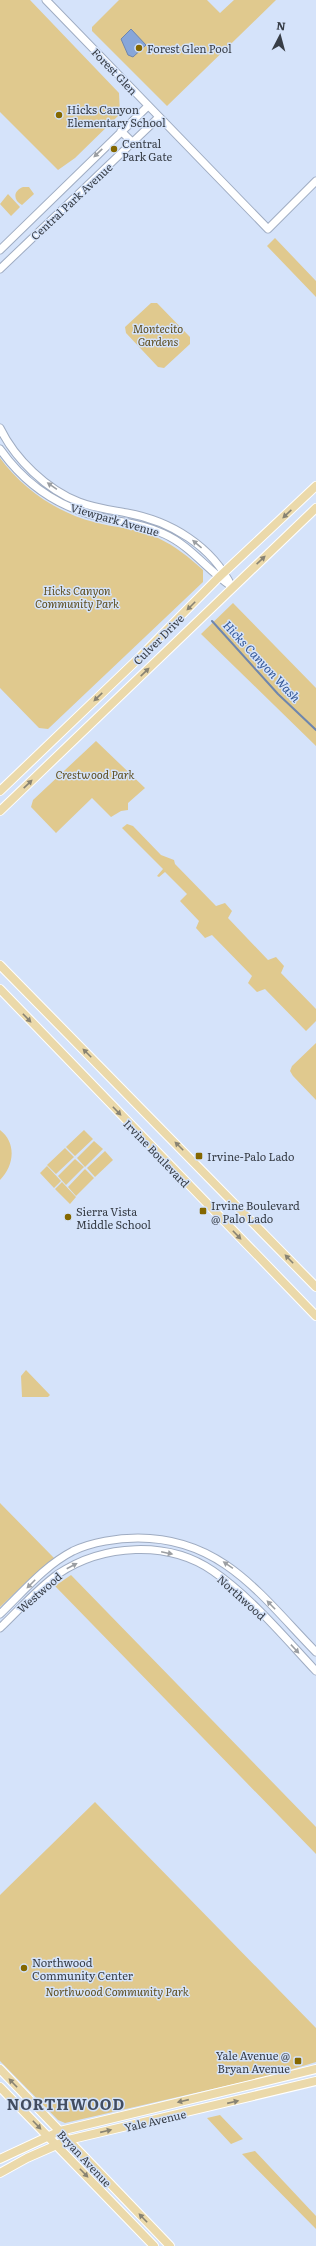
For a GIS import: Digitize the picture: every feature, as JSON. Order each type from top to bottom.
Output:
[{"type":"main road","name":"Culver Drive","points":[[0,790],[139,658],[216,575],[225,572],[316,486]]},
{"type":"main road","name":"Culver Drive","points":[[0,811],[316,508]]},
{"type":"main road","name":"Irvine Boulevard","points":[[0,965],[316,1287]]},
{"type":"main road","name":"Irvine Boulevard","points":[[0,989],[316,1316]]},
{"type":"main road","name":"Yale Avenue","points":[[0,2159],[60,2131],[316,2069]]},
{"type":"main road","name":"Bryan Avenue","points":[[0,2070],[170,2246]]},
{"type":"main road","name":"Yale Avenue","points":[[0,2173],[68,2140],[316,2081]]},
{"type":"main road","name":"Bryan Avenue","points":[[0,2087],[154,2246]]},
{"type":"street","name":"Forest Glen","points":[[46,0],[268,229],[316,181]]},
{"type":"street","name":"Central Park Avenue","points":[[0,250],[148,106]]},
{"type":"street","name":"Central Park Avenue","points":[[0,269],[159,117]]},
{"type":"street","points":[[121,131],[133,143]]},
{"type":"street","name":"Viewpark Avenue","points":[[0,428],[24,462],[37,476],[79,502],[152,519],[175,529],[197,544],[225,572],[232,587]]},
{"type":"street","name":"Viewpark Avenue","points":[[0,449],[12,466],[26,479],[52,498],[83,512],[138,525],[163,533],[188,549],[216,575],[232,587]]},
{"type":"street","name":"Westwood","points":[[0,1614],[47,1568],[74,1551],[127,1538]]},
{"type":"street","name":"Northwood","points":[[127,1538],[156,1539],[180,1543],[215,1557],[233,1568],[250,1583],[316,1652]]},
{"type":"street","name":"Westwood","points":[[0,1628],[41,1588],[63,1571],[96,1556],[129,1550]]},
{"type":"street","name":"Northwood","points":[[129,1550],[165,1552],[181,1556],[213,1571],[243,1596],[316,1671]]},
{"type":"green space","name":"Hicks Canyon Elementary School","points":[[0,0],[30,0],[119,93],[120,114],[75,158],[58,170],[0,112]]},
{"type":"green space","points":[[119,0],[207,0],[220,13],[234,0],[276,0],[167,106],[92,31],[92,27]]},
{"type":"green space","points":[[23,187],[29,187],[34,194],[22,205],[17,201],[15,196],[17,191]]},
{"type":"green space","points":[[8,194],[20,207],[11,216],[0,204]]},
{"type":"green space","points":[[275,238],[316,281],[316,297],[267,246]]},
{"type":"green space","name":"Montecito Gardens","points":[[151,303],[157,303],[190,337],[190,344],[164,368],[158,367],[126,333],[125,327]]},
{"type":"green space","name":"Hicks Canyon Community Park","points":[[0,458],[30,489],[54,506],[80,518],[134,530],[164,541],[187,556],[203,570],[203,582],[48,729],[39,728],[0,688]]},
{"type":"green space","points":[[233,603],[316,688],[316,746],[201,634]]},
{"type":"green space","name":"Crestwood Park","points":[[96,741],[145,788],[128,803],[128,810],[121,811],[111,817],[92,798],[56,833],[31,807],[33,800]]},
{"type":"green space","points":[[127,824],[133,826],[161,855],[174,860],[175,864],[216,906],[225,903],[232,911],[228,918],[268,960],[276,957],[284,966],[281,973],[316,1009],[316,1021],[306,1031],[265,989],[257,992],[248,983],[252,976],[212,935],[205,938],[196,928],[199,921],[180,901],[187,894],[165,872],[159,877],[157,876],[163,869],[122,828]]},
{"type":"green space","points":[[316,1043],[316,1100],[290,1071],[292,1066]]},
{"type":"green space","points":[[0,1130],[9,1141],[12,1155],[8,1168],[0,1180]]},
{"type":"green space","points":[[84,1130],[93,1139],[75,1156],[66,1147]]},
{"type":"green space","points":[[94,1141],[103,1149],[85,1167],[77,1158]]},
{"type":"green space","points":[[65,1148],[74,1157],[56,1174],[47,1165]]},
{"type":"green space","points":[[105,1151],[113,1160],[95,1177],[87,1168]]},
{"type":"green space","points":[[75,1159],[84,1167],[66,1185],[58,1176]]},
{"type":"green space","points":[[47,1166],[61,1181],[54,1188],[40,1173]]},
{"type":"green space","points":[[85,1169],[94,1178],[76,1196],[68,1187]]},
{"type":"green space","points":[[62,1182],[76,1197],[70,1204],[55,1189]]},
{"type":"green space","points":[[26,1370],[50,1395],[48,1397],[22,1397],[21,1376]]},
{"type":"green space","points":[[0,1503],[55,1559],[38,1571],[0,1607]]},
{"type":"green space","points":[[71,1575],[316,1827],[316,1854],[55,1586]]},
{"type":"green space","name":"Northwood Community Park","points":[[95,1802],[316,2028],[316,2062],[273,2075],[65,2123],[58,2120],[0,2061],[0,1895]]},
{"type":"green space","points":[[220,2115],[243,2139],[231,2144],[207,2118]]},
{"type":"green space","points":[[255,2151],[316,2216],[316,2229],[242,2154]]},
{"type":"water","points":[[131,29],[146,45],[133,57],[128,55],[121,39]]},
{"type":"waterway","name":"Hicks Canyon Wash","points":[[212,621],[278,694],[316,730]]},
{"type":"place","name":"Forest Glen Pool","points":[[139,48]]},
{"type":"place","name":"Hicks Canyon Elementary School","points":[[59,115]]},
{"type":"place","name":"Central Park Gate","points":[[114,149]]},
{"type":"place","name":"Irvine-Palo Lado","points":[[199,1156]]},
{"type":"place","name":"Irvine Boulevard @ Palo Lado","points":[[203,1211]]},
{"type":"place","name":"Sierra Vista Middle School","points":[[68,1217]]},
{"type":"place","name":"Northwood Community Center","points":[[24,1968]]},
{"type":"place","name":"Yale Avenue @ Bryan Avenue","points":[[298,2061]]},
{"type":"district","name":"NORTHWOOD","points":[[66,2103]]}]
